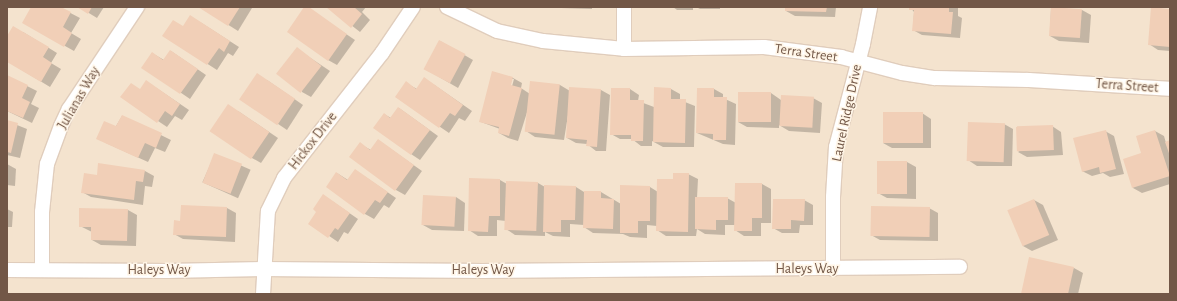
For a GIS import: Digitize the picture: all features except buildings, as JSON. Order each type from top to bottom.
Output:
[{"type":"street","name":"Julianas Way","points":[[42,269],[42,212],[47,164],[69,109],[137,7]]},
{"type":"street","name":"Hickox Drive","points":[[263,294],[263,269],[268,211],[284,178],[382,53],[413,7]]},
{"type":"street","name":"Terra Street","points":[[447,7],[497,31],[543,42],[624,49],[764,47],[858,61],[902,73],[935,78],[1028,80],[1170,89]]},
{"type":"street","points":[[624,7],[624,49]]},
{"type":"street","name":"Laurel Ridge Drive","points":[[833,269],[832,197],[836,147],[870,7]]},
{"type":"street","name":"Haleys Way","points":[[7,270],[42,269],[168,271],[263,269],[482,271],[606,268],[833,269],[960,267]]},
{"type":"shaded area","points":[[7,7],[1170,7],[1170,294],[7,294]]}]
